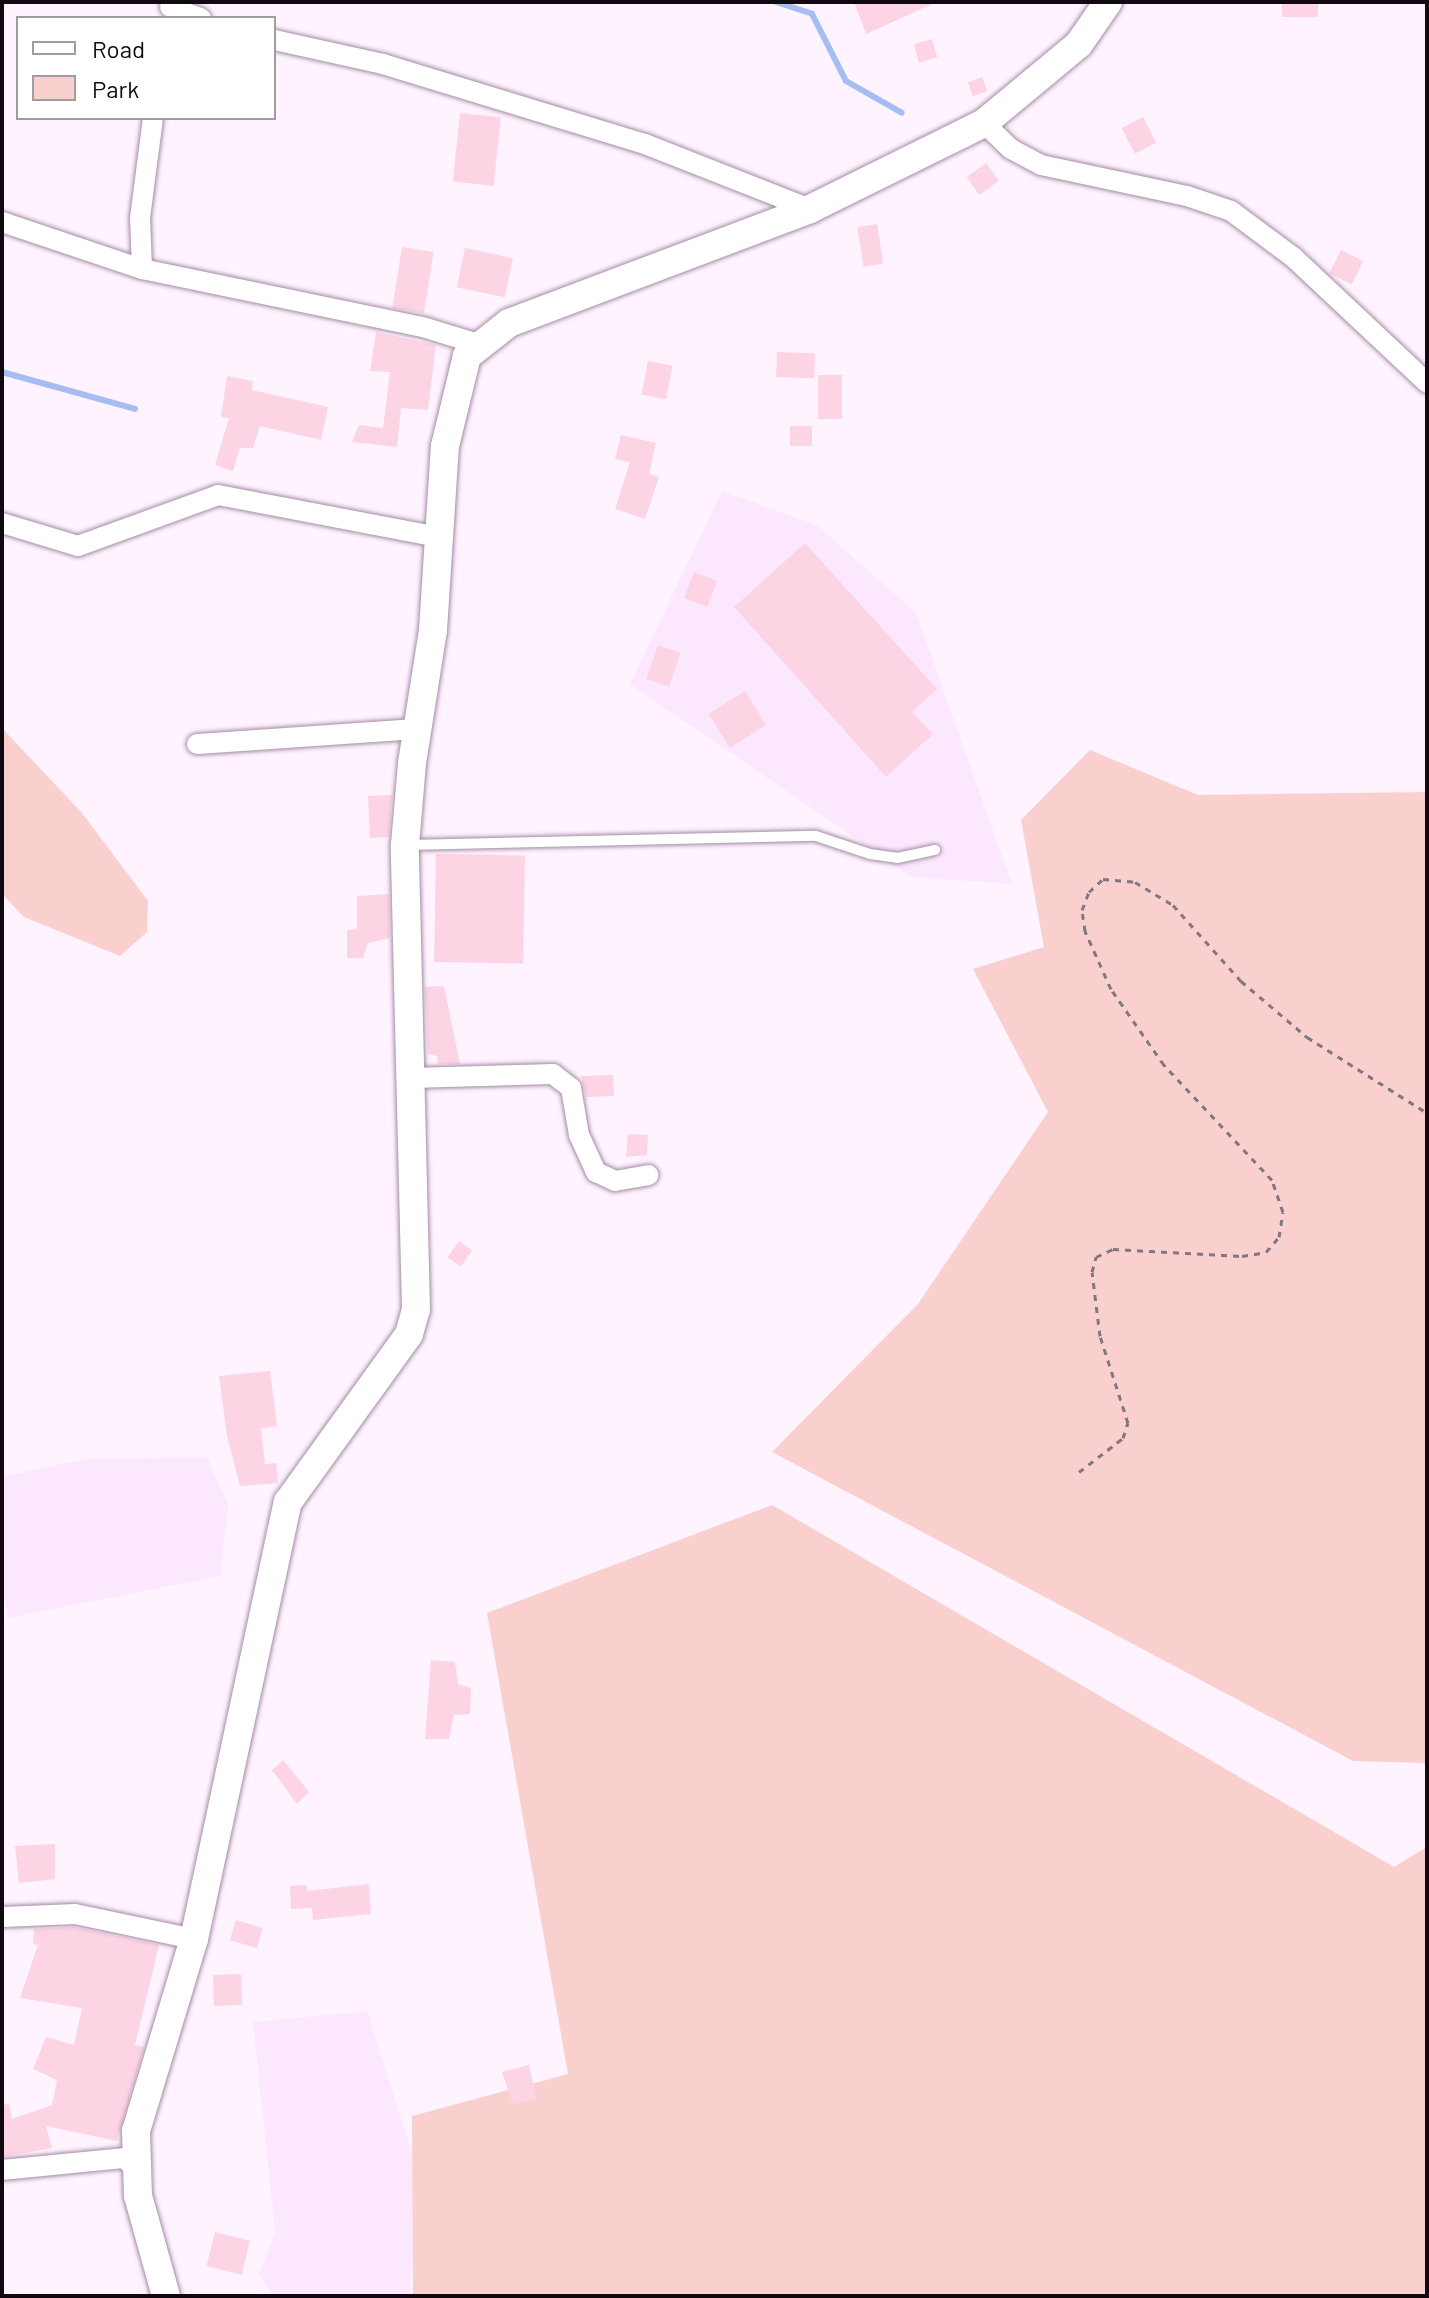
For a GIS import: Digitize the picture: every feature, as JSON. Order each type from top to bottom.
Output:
[{"type":"street","points":[[166,2296],[134,2168],[136,2131],[194,1939],[288,1502],[409,1334],[416,1309],[405,845],[417,729],[433,630],[445,446],[457,381],[478,344],[509,323],[810,209],[984,123],[1079,44],[1108,2]]},
{"type":"street","points":[[169,9],[194,16]]},
{"type":"street","points":[[276,40],[383,64],[645,144],[810,209]]},
{"type":"street","points":[[142,269],[140,218],[153,120]]},
{"type":"street","points":[[984,123],[1011,149],[1041,165],[1187,196],[1231,211],[1293,257],[1427,383]]},
{"type":"street","points":[[2,222],[142,269],[426,328],[478,344]]},
{"type":"street","points":[[2,523],[78,546],[218,495],[439,537]]},
{"type":"street","points":[[197,744],[417,729]]},
{"type":"street","points":[[411,1078],[553,1074],[571,1088],[579,1135],[596,1172],[615,1181],[648,1175]]},
{"type":"street","points":[[2,1917],[75,1914],[194,1939]]},
{"type":"street","points":[[2,2170],[125,2158],[134,2168]]},
{"type":"lane","points":[[405,845],[816,836],[845,848],[897,858],[935,850]]},
{"type":"path","points":[[1079,1472],[1123,1438],[1128,1423],[1100,1336],[1092,1272],[1096,1257],[1113,1249],[1242,1256],[1266,1252],[1279,1237],[1283,1212],[1272,1180],[1164,1065],[1111,989],[1085,931],[1082,910],[1089,892],[1103,879],[1135,882],[1173,905],[1241,981],[1307,1037],[1427,1113]]},
{"type":"shaded area","points":[[722,491],[818,526],[916,613],[1012,884],[912,877],[630,684]]},
{"type":"shaded area","points":[[207,1457],[228,1505],[220,1576],[8,1618],[2,1584],[2,1477],[85,1459]]},
{"type":"shaded area","points":[[367,2011],[420,2178],[409,2296],[273,2296],[259,2275],[275,2232],[253,2022]]},
{"type":"green space","points":[[2,728],[82,813],[148,901],[147,932],[120,956],[24,917],[2,894]]},
{"type":"green space","points":[[1090,750],[1198,795],[1427,792],[1427,1763],[1353,1761],[772,1452],[918,1304],[1048,1112],[973,969],[1044,947],[1021,820]]},
{"type":"green space","points":[[772,1505],[1394,1867],[1427,1847],[1427,2296],[413,2296],[412,2116],[568,2074],[487,1613]]},
{"type":"building","points":[[854,2],[937,2],[866,34]]},
{"type":"building","points":[[1282,2],[1318,2],[1318,17],[1282,17]]},
{"type":"building","points":[[932,39],[937,57],[919,63],[914,44]]},
{"type":"building","points":[[982,77],[987,91],[973,96],[968,82]]},
{"type":"building","points":[[460,113],[501,117],[494,186],[453,182]]},
{"type":"building","points":[[1143,117],[1156,143],[1135,154],[1122,128]]},
{"type":"building","points":[[986,163],[999,181],[980,195],[967,177]]},
{"type":"building","points":[[877,224],[883,264],[864,267],[857,227]]},
{"type":"building","points":[[402,247],[434,252],[424,313],[392,308]]},
{"type":"building","points":[[465,248],[513,258],[505,297],[457,287]]},
{"type":"building","points":[[1341,250],[1363,261],[1351,285],[1329,273]]},
{"type":"building","points":[[376,332],[436,345],[428,410],[401,408],[397,447],[352,442],[359,425],[383,428],[390,372],[370,371]]},
{"type":"building","points":[[777,352],[815,353],[814,378],[776,377]]},
{"type":"building","points":[[648,361],[673,366],[666,399],[642,394]]},
{"type":"building","points":[[818,375],[842,375],[842,419],[818,419]]},
{"type":"building","points":[[227,376],[253,381],[252,390],[328,407],[321,440],[260,426],[253,448],[240,448],[233,471],[215,465],[229,418],[221,417]]},
{"type":"building","points":[[790,426],[812,426],[812,446],[790,446]]},
{"type":"building","points":[[621,435],[656,443],[649,474],[659,477],[645,519],[615,509],[630,462],[615,459]]},
{"type":"building","points":[[805,543],[937,689],[912,712],[933,734],[886,777],[734,607]]},
{"type":"building","points":[[694,572],[717,581],[707,607],[684,598]]},
{"type":"building","points":[[658,645],[681,653],[669,687],[646,679]]},
{"type":"building","points":[[745,691],[766,725],[730,748],[709,714]]},
{"type":"building","points":[[392,795],[389,837],[370,838],[368,796]]},
{"type":"building","points":[[436,854],[525,856],[523,964],[434,962]]},
{"type":"building","points":[[389,894],[390,938],[368,943],[363,958],[347,958],[347,930],[357,929],[357,896]]},
{"type":"building","points":[[444,986],[460,1064],[438,1064],[437,1056],[428,1054],[425,987]]},
{"type":"building","points":[[613,1075],[614,1096],[586,1097],[581,1076]]},
{"type":"building","points":[[628,1134],[648,1135],[647,1155],[626,1157]]},
{"type":"building","points":[[459,1241],[472,1250],[461,1267],[448,1257]]},
{"type":"building","points":[[270,1371],[277,1426],[261,1429],[265,1464],[276,1463],[278,1483],[240,1486],[227,1436],[219,1376]]},
{"type":"building","points":[[431,1660],[455,1662],[458,1684],[471,1688],[470,1714],[454,1715],[449,1739],[425,1739]]},
{"type":"building","points":[[283,1760],[309,1792],[297,1804],[272,1770]]},
{"type":"building","points":[[55,1844],[55,1879],[19,1883],[15,1846]]},
{"type":"building","points":[[369,1884],[371,1914],[313,1920],[312,1908],[291,1909],[290,1886],[307,1885],[307,1891]]},
{"type":"building","points":[[236,1920],[263,1928],[257,1948],[230,1940]]},
{"type":"building","points":[[74,1927],[159,1945],[135,2045],[144,2047],[117,2141],[46,2126],[52,2148],[2,2157],[2,2105],[9,2104],[12,2119],[52,2105],[57,2080],[33,2069],[46,2037],[74,2045],[82,2008],[20,1998],[38,1945],[33,1944],[34,1929]]},
{"type":"building","points":[[241,1974],[242,2005],[214,2006],[213,1975]]},
{"type":"building","points":[[529,2065],[537,2099],[513,2104],[502,2072]]},
{"type":"building","points":[[215,2232],[250,2241],[241,2275],[207,2266]]},
{"type":"waterway","points":[[776,2],[812,14],[846,81],[902,113]]},
{"type":"waterway","points":[[2,372],[135,409]]}]
